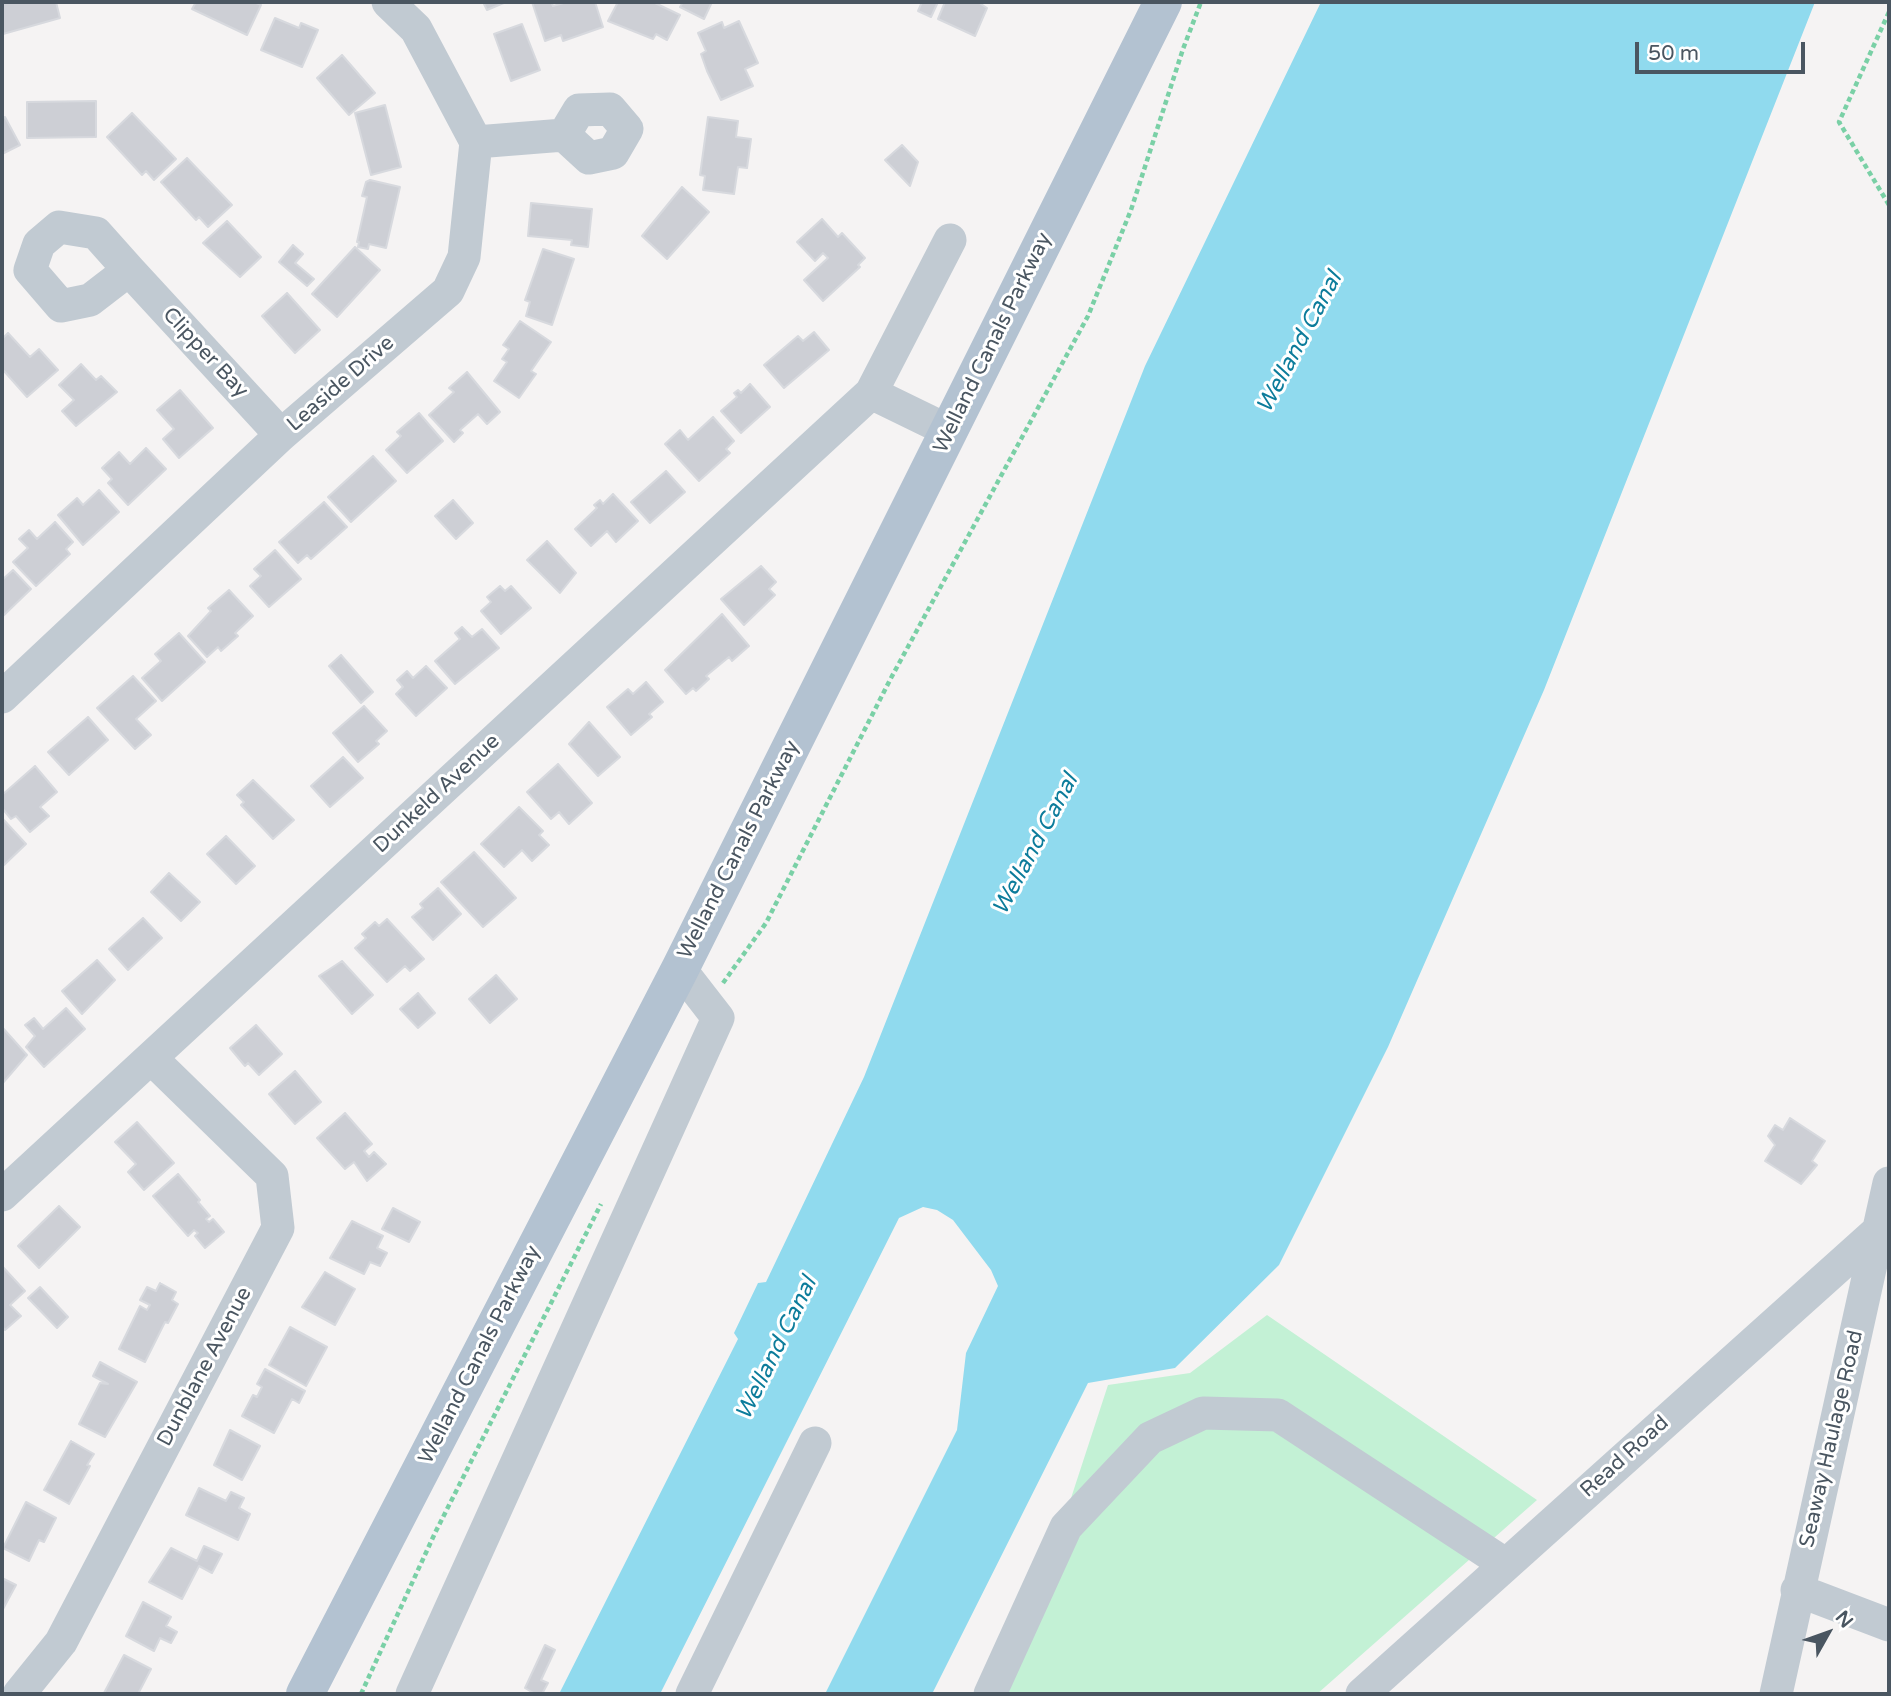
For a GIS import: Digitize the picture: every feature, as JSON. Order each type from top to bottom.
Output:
[{"type":"main road","name":"Welland Canals Parkway","points":[[305,1694],[680,969],[1163,2]]},
{"type":"street","points":[[388,2],[416,29],[476,142],[564,135]]},
{"type":"street","name":"Leaside Drive","points":[[2,698],[281,435],[448,291],[464,257],[476,142]]},
{"type":"street","name":"Dunkeld Avenue","points":[[8,1177],[151,1058],[871,393],[950,240]]},
{"type":"street","name":"Clipper Bay","points":[[129,270],[281,435]]},
{"type":"street","points":[[871,393],[949,431]]},
{"type":"street","points":[[412,1694],[718,1018],[680,969]]},
{"type":"street","name":"Dunblane Avenue","points":[[19,1694],[61,1642],[278,1227],[272,1176],[151,1058]]},
{"type":"street","name":"Seaway Haulage Road","points":[[1776,1694],[1797,1590],[1884,1226],[1889,1183]]},
{"type":"street","name":"Read Road","points":[[1362,1694],[1884,1226]]},
{"type":"street","points":[[990,1694],[1066,1527],[1150,1437],[1203,1413],[1278,1415],[1505,1564]]},
{"type":"street","points":[[692,1694],[815,1443]]},
{"type":"street","points":[[1797,1590],[1889,1625]]},
{"type":"path","points":[[707,1005],[766,923],[891,678],[1088,316],[1131,210],[1201,2]]},
{"type":"path","points":[[1889,12],[1839,122],[1889,205]]},
{"type":"path","points":[[361,1694],[435,1534],[607,1191]]},
{"type":"green space","points":[[1267,1315],[1537,1500],[1317,1694],[1001,1694],[1039,1596],[1108,1385],[1190,1373]]},
{"type":"water","name":"Welland Canal","points":[[1321,2],[1815,2],[1544,690],[1388,1047],[1279,1265],[1175,1368],[1088,1383],[932,1694],[825,1694],[957,1430],[966,1353],[998,1286],[991,1270],[953,1220],[937,1210],[923,1207],[899,1218],[660,1694],[559,1694],[738,1339],[734,1333],[758,1283],[766,1282],[864,1077],[1145,366]]},
{"type":"building","points":[[2,2],[56,2],[60,18],[3,34]]},
{"type":"building","points":[[196,2],[254,2],[261,5],[247,35],[192,9]]},
{"type":"building","points":[[483,2],[506,2],[487,10]]},
{"type":"building","points":[[532,2],[551,2],[553,6],[567,2],[595,2],[603,27],[563,41],[561,35],[545,41]]},
{"type":"building","points":[[618,2],[653,2],[680,15],[667,40],[656,34],[653,39],[608,21]]},
{"type":"building","points":[[683,2],[712,2],[704,19],[680,7]]},
{"type":"building","points":[[922,2],[938,2],[931,17],[918,11]]},
{"type":"building","points":[[945,2],[978,2],[987,8],[975,36],[938,19]]},
{"type":"building","points":[[275,18],[299,28],[301,23],[318,30],[302,67],[261,50]]},
{"type":"building","points":[[739,21],[758,63],[745,69],[753,86],[721,100],[701,54],[706,51],[698,33],[722,22],[724,28]]},
{"type":"building","points":[[522,24],[540,70],[511,81],[494,34]]},
{"type":"building","points":[[342,55],[375,93],[349,115],[317,78]]},
{"type":"building","points":[[96,101],[96,137],[27,138],[27,102]]},
{"type":"building","points":[[385,105],[401,167],[371,175],[355,113]]},
{"type":"building","points":[[132,113],[176,159],[154,180],[146,171],[142,175],[107,137]]},
{"type":"building","points":[[5,117],[20,145],[2,154],[2,119]]},
{"type":"building","points":[[708,117],[738,121],[736,137],[751,139],[747,168],[738,167],[734,194],[703,190],[705,176],[700,175]]},
{"type":"building","points":[[902,145],[918,162],[910,186],[885,160]]},
{"type":"building","points":[[187,158],[232,205],[208,227],[199,217],[196,220],[161,182]]},
{"type":"building","points":[[370,180],[400,187],[386,248],[369,244],[368,249],[358,247],[367,197],[362,196],[366,182]]},
{"type":"building","points":[[682,187],[709,212],[667,259],[642,236]]},
{"type":"building","points":[[531,203],[592,209],[588,247],[571,245],[572,240],[528,236]]},
{"type":"building","points":[[822,219],[838,237],[842,233],[865,258],[858,265],[860,267],[823,301],[804,280],[828,258],[823,253],[815,261],[797,242]]},
{"type":"building","points":[[227,221],[261,257],[240,277],[203,243]]},
{"type":"building","points":[[293,245],[303,254],[295,263],[314,279],[307,286],[279,262]]},
{"type":"building","points":[[355,247],[380,270],[337,317],[312,294]]},
{"type":"building","points":[[543,249],[574,259],[552,325],[526,316],[530,302],[525,300]]},
{"type":"building","points":[[287,293],[320,330],[295,353],[262,316]]},
{"type":"building","points":[[520,321],[551,342],[531,371],[536,374],[519,398],[494,381],[507,362],[502,359],[509,349],[503,345]]},
{"type":"building","points":[[814,332],[829,350],[784,388],[764,365],[798,336],[803,341]]},
{"type":"building","points":[[8,333],[30,357],[39,349],[58,370],[27,397],[4,371],[2,373],[2,339]]},
{"type":"building","points":[[81,364],[96,380],[101,376],[117,392],[76,426],[62,411],[74,400],[59,385]]},
{"type":"building","points":[[467,372],[500,412],[487,424],[478,414],[460,430],[463,433],[454,442],[429,415],[454,392],[449,388]]},
{"type":"building","points":[[750,384],[770,407],[741,433],[721,411],[737,397],[734,393],[738,390],[741,393]]},
{"type":"building","points":[[180,390],[213,428],[179,458],[163,439],[174,429],[157,410]]},
{"type":"building","points":[[419,413],[443,441],[407,473],[386,450],[401,436],[397,432]]},
{"type":"building","points":[[713,417],[734,441],[726,449],[730,453],[699,481],[665,444],[680,430],[688,440]]},
{"type":"building","points":[[146,448],[166,469],[128,505],[108,483],[112,479],[102,468],[119,452],[130,464]]},
{"type":"building","points":[[373,456],[396,481],[351,522],[328,497]]},
{"type":"building","points":[[666,471],[685,492],[650,523],[631,502]]},
{"type":"building","points":[[99,490],[119,512],[83,545],[58,515],[77,498],[83,505]]},
{"type":"building","points":[[613,494],[638,521],[616,542],[607,531],[591,546],[575,529],[597,508],[594,505],[600,500],[603,504]]},
{"type":"building","points":[[453,500],[473,523],[456,539],[435,516]]},
{"type":"building","points":[[324,502],[347,527],[311,559],[307,555],[298,563],[279,542]]},
{"type":"building","points":[[55,522],[73,542],[66,549],[70,554],[36,586],[13,562],[28,548],[19,539],[29,530],[37,539]]},
{"type":"building","points":[[547,541],[576,573],[560,593],[527,560]]},
{"type":"building","points":[[275,550],[301,579],[269,607],[250,586],[261,576],[254,569]]},
{"type":"building","points":[[761,566],[776,582],[769,589],[775,595],[744,625],[721,599]]},
{"type":"building","points":[[13,570],[31,589],[2,617],[2,580]]},
{"type":"building","points":[[500,586],[505,591],[511,586],[531,608],[501,634],[481,611],[491,602],[487,597]]},
{"type":"building","points":[[229,590],[253,616],[235,633],[238,636],[221,651],[218,647],[207,657],[188,636],[211,611],[208,608]]},
{"type":"building","points":[[722,614],[749,646],[732,661],[729,657],[706,676],[709,679],[696,691],[693,688],[686,694],[665,670]]},
{"type":"building","points":[[462,627],[472,637],[482,629],[499,648],[455,684],[435,661],[460,639],[455,633]]},
{"type":"building","points":[[179,633],[205,662],[162,701],[142,678],[161,661],[155,654]]},
{"type":"building","points":[[341,655],[373,692],[361,703],[329,666]]},
{"type":"building","points":[[426,666],[447,688],[416,716],[396,694],[403,687],[397,680],[407,671],[413,678]]},
{"type":"building","points":[[133,676],[156,701],[136,719],[151,735],[135,749],[97,708]]},
{"type":"building","points":[[646,682],[663,702],[649,714],[652,717],[631,735],[607,707],[628,689],[633,694]]},
{"type":"building","points":[[364,706],[387,731],[376,741],[379,744],[358,762],[333,733]]},
{"type":"building","points":[[88,717],[108,740],[69,775],[48,752]]},
{"type":"building","points":[[589,722],[620,757],[598,776],[569,744]]},
{"type":"building","points":[[343,757],[363,778],[330,807],[311,786]]},
{"type":"building","points":[[558,764],[592,803],[569,824],[559,812],[551,819],[527,792]]},
{"type":"building","points":[[35,766],[57,792],[40,807],[49,816],[30,832],[16,816],[11,819],[2,808],[2,795]]},
{"type":"building","points":[[253,780],[294,820],[273,839],[241,805],[244,802],[237,795]]},
{"type":"building","points":[[519,807],[543,831],[539,835],[549,845],[532,861],[522,850],[504,867],[481,844]]},
{"type":"building","points":[[2,818],[26,844],[3,866],[2,864]]},
{"type":"building","points":[[226,836],[255,866],[236,884],[207,854]]},
{"type":"building","points":[[474,852],[516,898],[483,927],[441,882]]},
{"type":"building","points":[[169,873],[200,902],[181,921],[151,892]]},
{"type":"building","points":[[438,888],[461,914],[433,940],[412,917],[423,908],[420,904]]},
{"type":"building","points":[[143,918],[162,938],[128,970],[109,949]]},
{"type":"building","points":[[387,919],[424,959],[410,971],[405,966],[387,982],[355,948],[366,938],[362,934],[375,922],[379,926]]},
{"type":"building","points":[[97,960],[115,980],[82,1014],[62,991]]},
{"type":"building","points":[[342,961],[373,995],[352,1014],[319,976]]},
{"type":"building","points":[[496,975],[517,999],[490,1023],[469,999]]},
{"type":"building","points":[[418,993],[435,1013],[418,1028],[400,1009]]},
{"type":"building","points":[[66,1008],[85,1029],[44,1067],[26,1047],[35,1036],[25,1025],[34,1018],[43,1029]]},
{"type":"building","points":[[256,1025],[282,1054],[259,1075],[248,1063],[245,1066],[230,1048]]},
{"type":"building","points":[[2,1027],[27,1055],[2,1084]]},
{"type":"building","points":[[295,1071],[321,1102],[295,1124],[269,1094]]},
{"type":"building","points":[[345,1113],[372,1144],[364,1151],[369,1157],[374,1152],[386,1164],[367,1181],[354,1162],[345,1169],[317,1138]]},
{"type":"building","points":[[1790,1118],[1825,1141],[1812,1161],[1817,1165],[1801,1184],[1765,1161],[1775,1145],[1768,1136],[1775,1125],[1783,1130]]},
{"type":"building","points":[[137,1122],[174,1163],[144,1190],[128,1172],[136,1164],[115,1142]]},
{"type":"building","points":[[178,1174],[210,1216],[206,1219],[209,1222],[213,1219],[224,1232],[205,1248],[195,1236],[198,1233],[194,1230],[188,1236],[153,1196]]},
{"type":"building","points":[[59,1206],[80,1227],[39,1268],[18,1246]]},
{"type":"building","points":[[393,1208],[420,1222],[409,1242],[382,1229]]},
{"type":"building","points":[[352,1221],[383,1236],[377,1248],[387,1253],[380,1266],[370,1262],[364,1274],[330,1258]]},
{"type":"building","points":[[2,1266],[25,1291],[10,1305],[21,1316],[5,1330],[2,1326]]},
{"type":"building","points":[[325,1272],[355,1289],[335,1325],[302,1307]]},
{"type":"building","points":[[160,1283],[176,1292],[172,1300],[178,1304],[168,1323],[165,1322],[145,1362],[119,1349],[140,1306],[147,1310],[150,1305],[140,1300],[147,1287],[156,1291]]},
{"type":"building","points":[[40,1287],[68,1317],[57,1328],[28,1298]]},
{"type":"building","points":[[290,1327],[327,1347],[306,1386],[269,1365]]},
{"type":"building","points":[[100,1362],[137,1382],[105,1437],[79,1424],[100,1383],[108,1384],[93,1376]]},
{"type":"building","points":[[265,1369],[305,1391],[299,1403],[292,1399],[274,1433],[242,1416],[253,1395],[257,1397],[262,1387],[257,1384]]},
{"type":"building","points":[[230,1430],[260,1446],[242,1480],[214,1465]]},
{"type":"building","points":[[71,1441],[94,1454],[69,1504],[44,1490]]},
{"type":"building","points":[[199,1488],[226,1501],[231,1492],[244,1498],[239,1508],[250,1514],[238,1540],[186,1515]]},
{"type":"building","points":[[26,1502],[56,1518],[44,1542],[39,1540],[29,1561],[3,1548]]},
{"type":"building","points":[[204,1546],[222,1554],[212,1573],[199,1566],[182,1599],[149,1582],[171,1548],[197,1561]]},
{"type":"building","points":[[2,1578],[16,1585],[2,1611]]},
{"type":"building","points":[[143,1602],[171,1617],[166,1626],[177,1632],[171,1643],[160,1638],[154,1651],[126,1636]]},
{"type":"building","points":[[545,1645],[555,1650],[541,1680],[548,1683],[542,1694],[535,1694],[525,1688]]},
{"type":"building","points":[[124,1655],[151,1669],[138,1694],[106,1694],[104,1693]]}]
